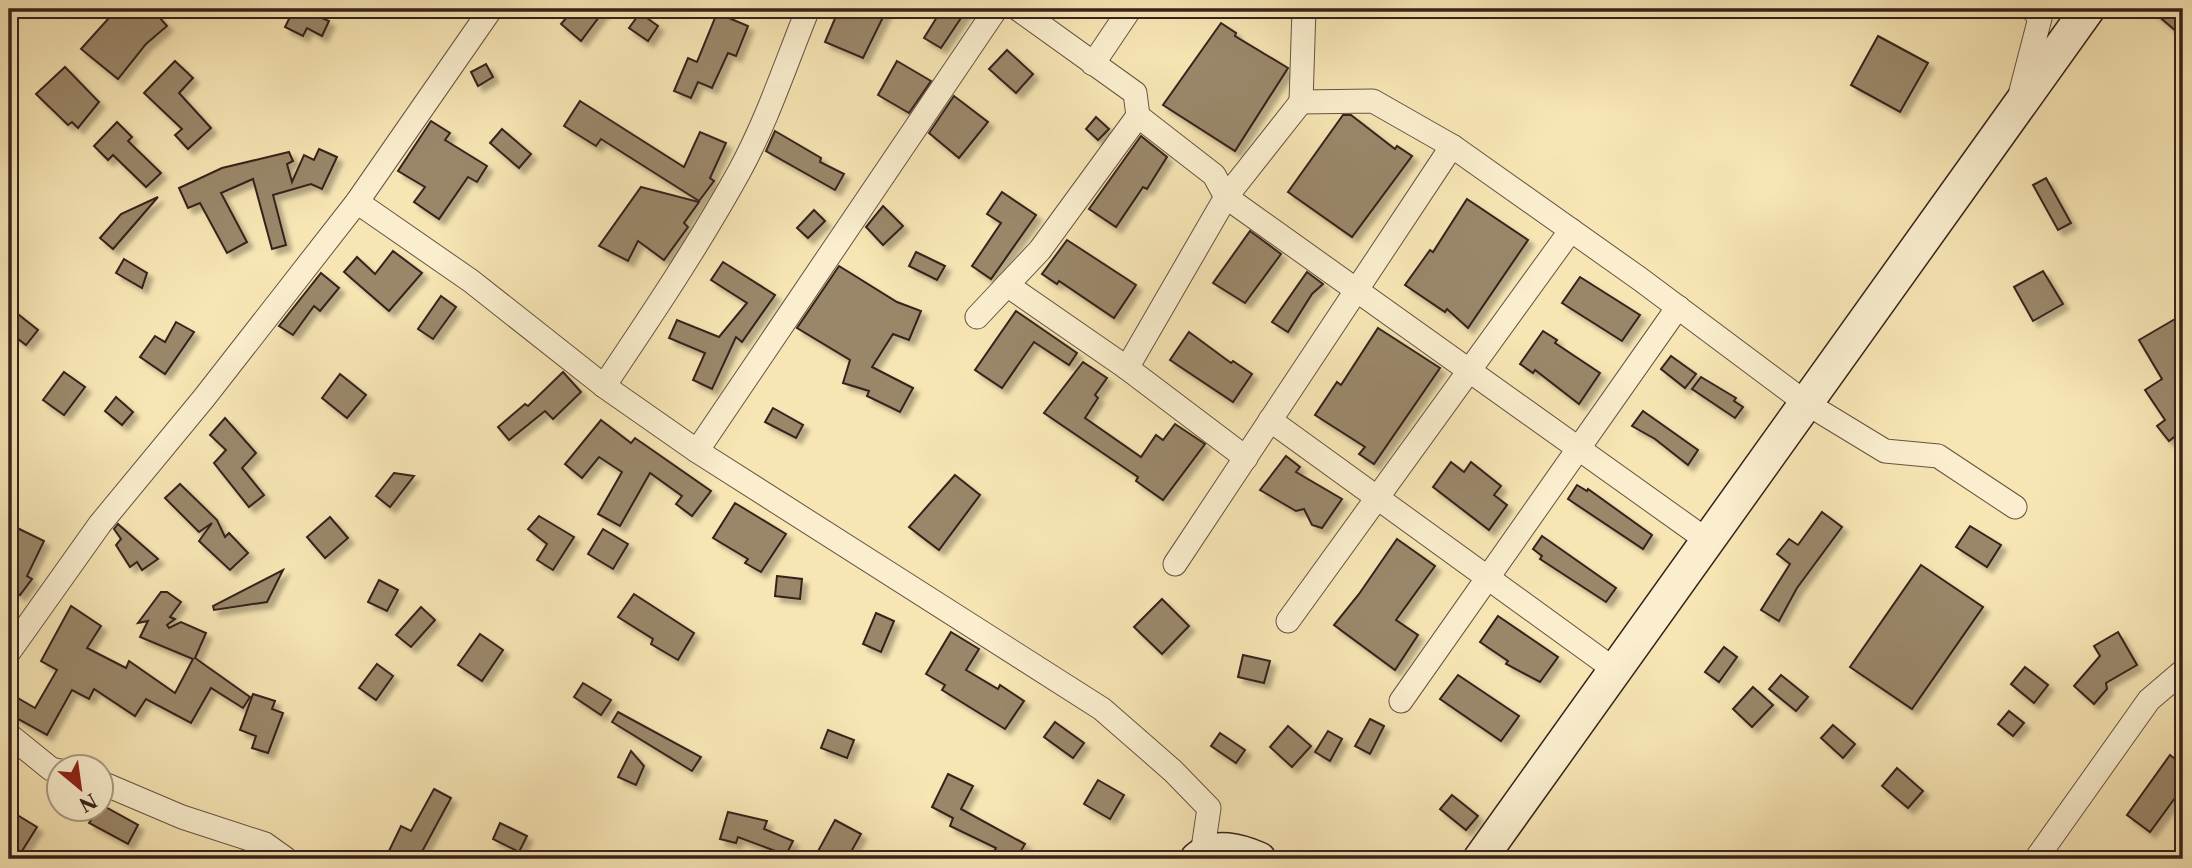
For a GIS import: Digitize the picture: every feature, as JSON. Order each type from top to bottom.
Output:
[{"type":"street","points":[[9,652],[100,524],[204,398],[356,202],[491,9]]},
{"type":"street","points":[[604,386],[675,280],[739,172],[758,134],[808,9]]},
{"type":"street","points":[[697,451],[996,9]]},
{"type":"street","points":[[977,317],[1040,250],[1138,116],[1135,93],[1018,9]]},
{"type":"street","points":[[1093,64],[1130,9]]},
{"type":"street","points":[[1127,368],[1226,197],[1301,102],[1304,9]]},
{"type":"street","points":[[2014,111],[2040,18],[2032,9]]},
{"type":"street","points":[[1480,859],[2088,9]]},
{"type":"street","points":[[1301,102],[1373,101],[1452,146],[1678,307],[1806,403],[1885,451],[1938,456],[2015,507]]},
{"type":"street","points":[[1138,116],[1214,175],[1226,197],[1708,541]]},
{"type":"street","points":[[1175,564],[1452,146]]},
{"type":"street","points":[[356,202],[471,281],[604,386],[697,451],[1102,709],[1173,771],[1209,808],[1200,857]]},
{"type":"street","points":[[1288,621],[1571,230]]},
{"type":"street","points":[[1007,285],[1127,368],[1246,458]]},
{"type":"street","points":[[1401,701],[1678,307]]},
{"type":"street","points":[[1270,420],[1615,670]]},
{"type":"street","points":[[2036,859],[2149,700],[2183,671]]},
{"type":"street","points":[[9,735],[46,765]]},
{"type":"street","points":[[116,789],[183,817],[265,844],[286,859]]},
{"type":"street","points":[[1200,857],[1219,850],[1241,852],[1259,859]]},
{"type":"building","points":[[117,9],[152,9],[167,26],[146,44],[118,79],[81,49]]},
{"type":"building","points":[[294,9],[319,9],[315,15],[329,21],[322,36],[307,28],[303,36],[285,27]]},
{"type":"building","points":[[574,9],[605,9],[581,41],[561,24]]},
{"type":"building","points":[[839,9],[887,9],[863,58],[825,42]]},
{"type":"building","points":[[942,9],[967,9],[941,48],[924,38]]},
{"type":"building","points":[[2150,9],[2183,9],[2183,37]]},
{"type":"building","points":[[640,13],[658,26],[648,41],[629,28]]},
{"type":"building","points":[[717,13],[748,26],[736,56],[728,53],[712,88],[698,82],[691,98],[674,91],[688,58],[697,62]]},
{"type":"building","points":[[1221,23],[1236,33],[1235,36],[1288,68],[1235,151],[1163,105]]},
{"type":"building","points":[[1878,36],[1928,63],[1900,112],[1851,85]]},
{"type":"building","points":[[1007,50],[1033,74],[1016,93],[989,69]]},
{"type":"building","points":[[175,61],[193,78],[179,93],[211,128],[188,149],[175,135],[182,129],[144,93]]},
{"type":"building","points":[[897,61],[931,81],[909,113],[878,95]]},
{"type":"building","points":[[486,64],[493,77],[478,86],[471,72]]},
{"type":"building","points":[[65,67],[99,102],[78,128],[72,122],[68,125],[36,94]]},
{"type":"building","points":[[954,96],[988,122],[959,158],[929,133]]},
{"type":"building","points":[[580,101],[684,167],[700,132],[726,143],[710,178],[714,181],[699,201],[601,139],[596,146],[564,126]]},
{"type":"building","points":[[1343,115],[1351,115],[1395,149],[1397,146],[1412,156],[1352,237],[1288,192]]},
{"type":"building","points":[[1096,117],[1109,129],[1098,140],[1086,129]]},
{"type":"building","points":[[431,121],[450,133],[445,140],[487,166],[477,182],[468,177],[439,219],[414,202],[425,187],[398,171]]},
{"type":"building","points":[[117,122],[132,137],[128,141],[161,173],[146,187],[113,155],[108,160],[94,146]]},
{"type":"building","points":[[502,129],[531,154],[519,168],[490,143]]},
{"type":"building","points":[[775,131],[821,158],[820,162],[844,174],[835,190],[766,151]]},
{"type":"building","points":[[1141,136],[1167,157],[1147,189],[1143,187],[1116,227],[1089,209]]},
{"type":"building","points":[[319,149],[337,157],[322,189],[311,184],[273,195],[286,245],[272,249],[253,179],[221,193],[247,242],[227,253],[200,203],[188,208],[179,188],[222,168],[289,152],[293,161],[287,164],[292,182],[304,155],[314,160]]},
{"type":"building","points":[[2046,178],[2071,223],[2058,230],[2033,185]]},
{"type":"building","points":[[641,187],[699,202],[684,223],[688,227],[664,260],[638,241],[628,261],[599,246]]},
{"type":"building","points":[[1002,192],[1036,215],[991,279],[972,266],[1001,223],[987,214]]},
{"type":"building","points":[[158,197],[113,249],[100,238],[121,214]]},
{"type":"building","points":[[1467,199],[1528,240],[1468,328],[1447,309],[1445,312],[1405,285],[1430,250],[1433,252]]},
{"type":"building","points":[[883,206],[903,226],[883,245],[866,227]]},
{"type":"building","points":[[814,210],[825,221],[808,238],[797,228]]},
{"type":"building","points":[[1250,231],[1281,254],[1245,303],[1213,283]]},
{"type":"building","points":[[1067,240],[1136,285],[1114,318],[1059,281],[1057,284],[1042,274]]},
{"type":"building","points":[[393,251],[422,273],[389,311],[344,272],[357,257],[375,274]]},
{"type":"building","points":[[916,252],[945,266],[937,280],[909,266]]},
{"type":"building","points":[[124,259],[147,273],[142,288],[116,273]]},
{"type":"building","points":[[723,262],[775,295],[742,342],[736,337],[712,389],[693,380],[705,353],[669,338],[677,320],[719,337],[747,303],[711,280]]},
{"type":"building","points":[[839,266],[897,302],[921,311],[909,340],[893,334],[872,367],[913,388],[900,412],[867,396],[869,391],[843,383],[850,360],[797,328]]},
{"type":"building","points":[[2043,271],[2063,304],[2033,321],[2014,287]]},
{"type":"building","points":[[1307,272],[1323,284],[1312,294],[1288,332],[1272,322]]},
{"type":"building","points":[[321,273],[339,288],[320,311],[314,306],[293,335],[279,326]]},
{"type":"building","points":[[1580,277],[1640,315],[1622,341],[1562,303]]},
{"type":"building","points":[[441,296],[456,307],[433,339],[418,329]]},
{"type":"building","points":[[9,307],[38,330],[26,345],[9,332]]},
{"type":"building","points":[[1016,311],[1077,353],[1069,365],[1034,342],[1002,388],[975,370]]},
{"type":"building","points":[[2175,319],[2183,333],[2183,430],[2169,441],[2157,426],[2165,420],[2145,390],[2162,379],[2139,340]]},
{"type":"building","points":[[176,322],[194,332],[165,374],[140,357],[155,336],[165,342]]},
{"type":"building","points":[[1378,328],[1440,368],[1374,464],[1359,454],[1365,447],[1315,415],[1337,382],[1341,385]]},
{"type":"building","points":[[1543,331],[1557,340],[1555,343],[1600,373],[1579,404],[1535,370],[1533,373],[1520,364]]},
{"type":"building","points":[[1189,332],[1231,363],[1233,361],[1252,374],[1233,402],[1170,360]]},
{"type":"building","points":[[1671,356],[1696,374],[1685,388],[1661,369]]},
{"type":"building","points":[[1083,362],[1107,378],[1095,395],[1098,398],[1085,418],[1141,457],[1156,435],[1163,440],[1175,424],[1205,444],[1163,500],[1136,481],[1138,477],[1044,413]]},
{"type":"building","points":[[64,372],[85,387],[64,415],[43,400]]},
{"type":"building","points":[[563,372],[581,392],[553,419],[545,411],[509,440],[498,427],[525,404],[528,406]]},
{"type":"building","points":[[340,374],[366,395],[347,418],[322,398]]},
{"type":"building","points":[[1701,377],[1736,398],[1734,401],[1743,407],[1735,418],[1692,389]]},
{"type":"building","points":[[116,397],[133,412],[122,425],[105,411]]},
{"type":"building","points":[[773,408],[803,425],[796,438],[765,422]]},
{"type":"building","points":[[1643,411],[1698,450],[1688,465],[1655,439],[1632,426]]},
{"type":"building","points":[[225,418],[256,453],[242,468],[264,495],[249,507],[214,463],[226,450],[210,435]]},
{"type":"building","points":[[601,420],[631,443],[635,438],[711,491],[692,516],[676,504],[682,496],[650,473],[620,526],[598,514],[622,472],[599,457],[582,478],[565,464]]},
{"type":"building","points":[[1286,456],[1300,467],[1296,472],[1342,499],[1322,528],[1312,525],[1304,509],[1296,511],[1260,490]]},
{"type":"building","points":[[1451,462],[1464,472],[1471,462],[1501,486],[1494,495],[1507,505],[1489,530],[1433,487]]},
{"type":"building","points":[[394,473],[414,476],[390,507],[376,496]]},
{"type":"building","points":[[955,475],[980,495],[939,550],[909,527]]},
{"type":"building","points":[[180,484],[217,520],[225,537],[229,533],[248,553],[230,570],[199,541],[212,523],[199,532],[165,498]]},
{"type":"building","points":[[1577,485],[1587,491],[1588,489],[1652,535],[1643,549],[1568,499]]},
{"type":"building","points":[[735,503],[786,534],[761,572],[745,563],[748,559],[713,538]]},
{"type":"building","points":[[1822,512],[1842,527],[1797,588],[1779,621],[1761,610],[1790,564],[1777,554],[1789,539],[1798,545]]},
{"type":"building","points":[[539,516],[574,537],[553,570],[537,560],[547,544],[528,529]]},
{"type":"building","points":[[330,517],[348,538],[325,558],[307,537]]},
{"type":"building","points":[[9,524],[44,541],[27,576],[32,579],[20,595],[9,587]]},
{"type":"building","points":[[118,524],[158,559],[142,570],[137,562],[130,567],[116,545],[121,539],[114,529]]},
{"type":"building","points":[[1970,526],[2001,545],[1987,567],[1956,547]]},
{"type":"building","points":[[603,529],[628,544],[613,569],[588,554]]},
{"type":"building","points":[[1542,536],[1616,588],[1606,602],[1540,559],[1542,556],[1533,549]]},
{"type":"building","points":[[1397,539],[1435,566],[1396,620],[1418,635],[1395,670],[1334,625]]},
{"type":"building","points":[[1921,565],[1983,607],[1912,709],[1850,667]]},
{"type":"building","points":[[283,570],[267,602],[214,610],[213,606]]},
{"type":"building","points":[[777,576],[802,579],[800,599],[775,596]]},
{"type":"building","points":[[379,580],[398,590],[387,611],[368,602]]},
{"type":"building","points":[[161,592],[167,592],[181,602],[170,617],[175,619],[167,625],[169,628],[181,622],[206,633],[195,658],[250,697],[243,708],[211,688],[191,723],[146,699],[135,716],[94,689],[89,699],[72,690],[47,735],[9,714],[9,693],[35,708],[57,670],[41,661],[71,606],[101,626],[87,648],[126,668],[129,661],[175,693],[193,659],[140,637],[148,621],[138,623]]},
{"type":"building","points":[[634,594],[694,633],[678,660],[651,644],[653,639],[618,617]]},
{"type":"building","points":[[1162,599],[1189,626],[1162,654],[1134,627]]},
{"type":"building","points":[[421,607],[435,620],[411,647],[396,635]]},
{"type":"building","points":[[876,613],[894,621],[881,652],[863,644]]},
{"type":"building","points":[[1498,616],[1558,657],[1540,682],[1506,664],[1508,661],[1480,642]]},
{"type":"building","points":[[951,632],[979,649],[966,670],[998,689],[1000,685],[1024,701],[1005,729],[942,690],[945,685],[926,674]]},
{"type":"building","points":[[2118,632],[2137,665],[2106,683],[2107,689],[2094,704],[2074,686],[2100,656],[2094,646]]},
{"type":"building","points":[[480,634],[503,650],[482,681],[458,665]]},
{"type":"building","points":[[1724,647],[1737,657],[1719,682],[1705,672]]},
{"type":"building","points":[[1243,655],[1270,661],[1264,683],[1238,677]]},
{"type":"building","points":[[377,664],[393,676],[376,700],[359,688]]},
{"type":"building","points":[[2025,667],[2048,685],[2034,703],[2011,684]]},
{"type":"building","points":[[1458,675],[1519,716],[1501,741],[1440,699]]},
{"type":"building","points":[[1781,675],[1808,697],[1796,711],[1769,689]]},
{"type":"building","points":[[583,683],[611,700],[601,715],[574,697]]},
{"type":"building","points":[[1753,687],[1773,705],[1752,727],[1733,709]]},
{"type":"building","points":[[253,694],[275,701],[272,709],[283,713],[268,753],[252,748],[256,736],[240,730]]},
{"type":"building","points":[[2009,711],[2024,723],[2013,736],[1998,724]]},
{"type":"building","points":[[618,712],[701,757],[692,771],[612,722]]},
{"type":"building","points":[[1370,719],[1384,726],[1370,754],[1355,746]]},
{"type":"building","points":[[1055,722],[1084,743],[1073,758],[1044,737]]},
{"type":"building","points":[[1833,725],[1855,744],[1843,758],[1821,738]]},
{"type":"building","points":[[1288,726],[1311,746],[1292,767],[1270,747]]},
{"type":"building","points":[[828,730],[854,740],[847,758],[821,748]]},
{"type":"building","points":[[1328,731],[1342,739],[1330,761],[1315,752]]},
{"type":"building","points":[[1220,733],[1245,750],[1236,763],[1211,746]]},
{"type":"building","points":[[631,751],[644,766],[636,785],[618,777]]},
{"type":"building","points":[[2170,755],[2183,765],[2183,787],[2150,832],[2127,815]]},
{"type":"building","points":[[1897,768],[1923,791],[1908,808],[1882,786]]},
{"type":"building","points":[[948,774],[973,786],[961,809],[1025,844],[1016,859],[990,859],[996,848],[950,826],[953,818],[932,807]]},
{"type":"building","points":[[1098,780],[1124,795],[1110,819],[1084,804]]},
{"type":"building","points":[[434,789],[451,798],[418,859],[396,859],[387,855],[401,826],[411,831]]},
{"type":"building","points":[[1452,795],[1478,816],[1466,830],[1440,809]]},
{"type":"building","points":[[9,810],[37,827],[17,859],[9,859]]},
{"type":"building","points":[[728,812],[767,821],[764,829],[793,841],[786,855],[738,837],[736,843],[720,839]]},
{"type":"building","points":[[116,813],[138,825],[128,844],[89,823],[116,822]]},
{"type":"building","points":[[835,820],[861,834],[847,859],[830,859],[817,853]]},
{"type":"building","points":[[500,823],[527,836],[519,852],[493,839]]}]
